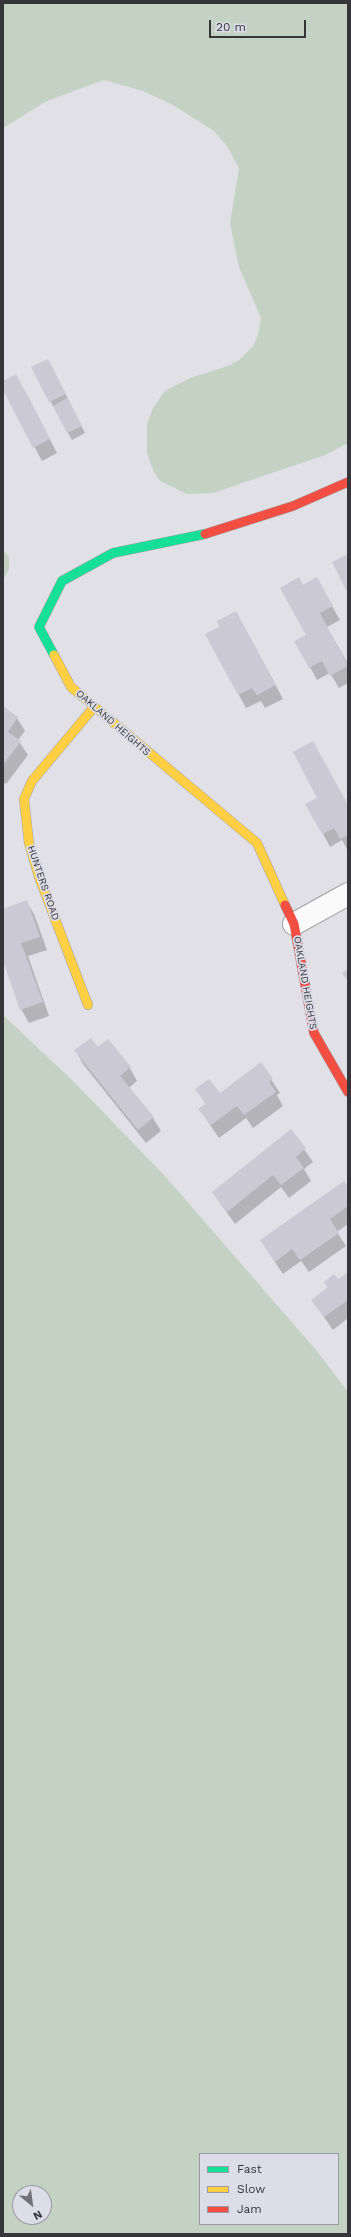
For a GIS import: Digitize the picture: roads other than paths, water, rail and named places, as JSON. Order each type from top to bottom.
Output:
[{"type":"street","name":"OAKLAND HEIGHTS","points":[[348,482],[293,506],[213,532],[113,553],[62,581],[39,627],[71,687],[257,843],[294,924],[314,1033],[348,1092]]},
{"type":"street","name":"HUNTERS ROAD","points":[[88,1005],[28,843],[24,799],[35,776],[94,707]]},
{"type":"street","points":[[294,924],[348,894]]}]
